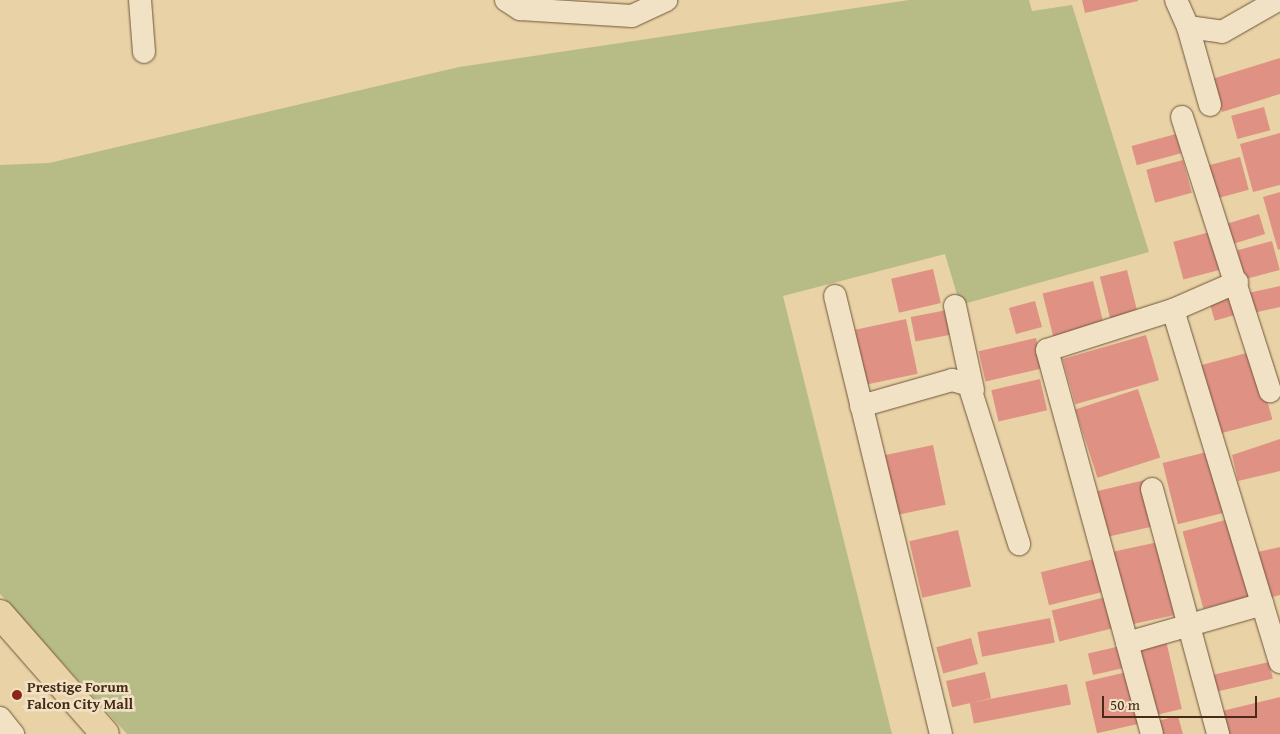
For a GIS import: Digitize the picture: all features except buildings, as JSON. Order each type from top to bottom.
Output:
[{"type":"main road","points":[[0,614],[104,734]]},
{"type":"main road","points":[[0,633],[90,734]]},
{"type":"street","points":[[140,0],[144,52]]},
{"type":"street","points":[[506,0],[520,9],[632,16],[666,0]]},
{"type":"street","points":[[1176,0],[1188,27],[1210,105]]},
{"type":"street","points":[[1188,27],[1222,32],[1278,0]]},
{"type":"street","points":[[1182,118],[1237,282],[1270,390]]},
{"type":"street","points":[[1152,734],[1047,350],[1051,345],[1174,310],[1237,282]]},
{"type":"street","points":[[835,296],[941,734]]},
{"type":"street","points":[[955,306],[973,390],[1019,544]]},
{"type":"street","points":[[1174,310],[1280,662]]},
{"type":"street","points":[[861,406],[952,380],[965,381],[973,390]]},
{"type":"street","points":[[1152,489],[1218,734]]},
{"type":"street","points":[[1127,643],[1263,604]]},
{"type":"street","points":[[0,718],[13,734]]},
{"type":"green space","points":[[909,0],[1029,0],[1032,11],[1072,5],[1149,252],[960,305],[945,254],[783,296],[892,734],[127,734],[0,594],[0,165],[49,163],[459,67]]},
{"type":"place","name":"Prestige Forum Falcon City Mall","points":[[17,695]]}]
